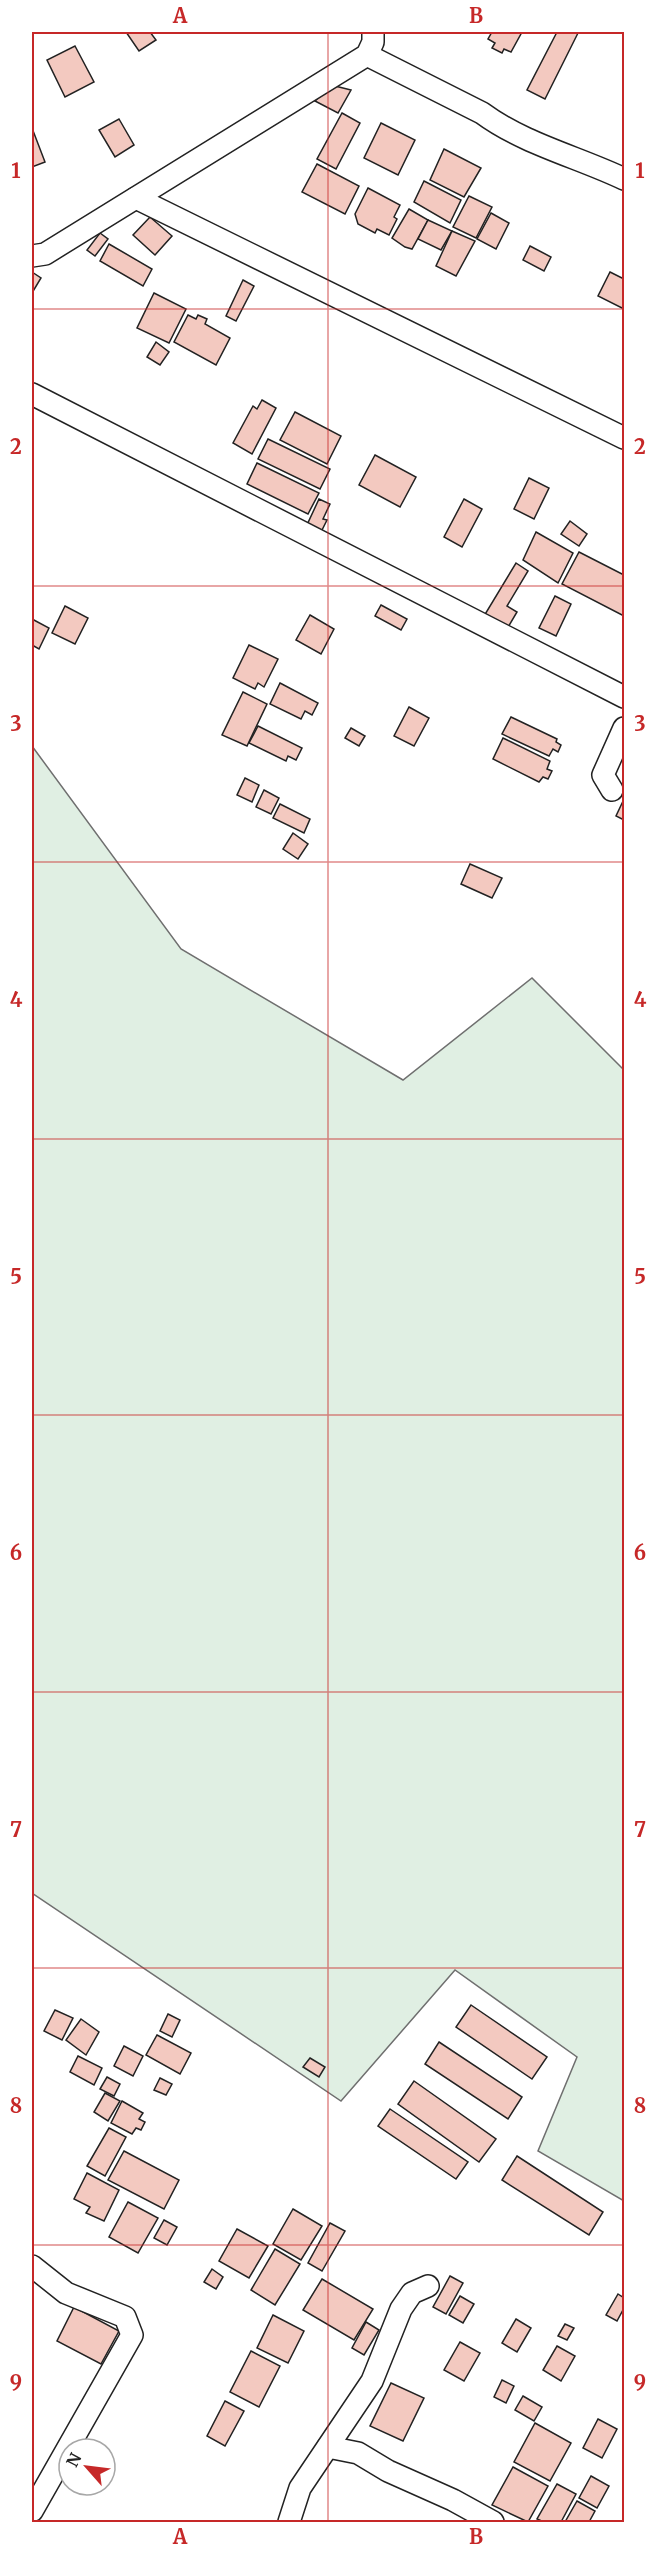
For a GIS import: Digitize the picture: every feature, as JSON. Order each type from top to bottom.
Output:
[{"type":"street","points":[[32,256],[45,254],[366,55],[373,42],[373,32]]},
{"type":"street","points":[[366,55],[482,113],[498,125],[624,179]]},
{"type":"street","points":[[136,198],[624,438]]},
{"type":"street","points":[[32,394],[624,697]]},
{"type":"street","points":[[612,790],[603,775],[624,728]]},
{"type":"street","points":[[32,2266],[66,2293],[125,2317],[132,2335],[32,2511]]},
{"type":"street","points":[[289,2523],[300,2488],[372,2381],[401,2309],[412,2294],[428,2286]]},
{"type":"street","points":[[328,2447],[358,2453],[388,2471],[453,2500],[493,2523]]},
{"type":"green space","points":[[32,746],[181,949],[403,1080],[532,978],[624,1070],[624,2201],[538,2151],[577,2057],[455,1970],[341,2101],[32,1893]]},
{"type":"building","points":[[126,32],[150,32],[156,40],[139,51]]},
{"type":"building","points":[[492,32],[522,32],[511,52],[504,49],[502,53],[492,48],[495,43],[488,39]]},
{"type":"building","points":[[557,32],[578,33],[545,99],[527,90]]},
{"type":"building","points":[[75,46],[94,82],[65,97],[47,60]]},
{"type":"building","points":[[331,85],[351,90],[338,113],[315,101]]},
{"type":"building","points":[[342,113],[360,123],[336,169],[317,159]]},
{"type":"building","points":[[119,119],[134,145],[115,157],[99,130]]},
{"type":"building","points":[[381,123],[415,140],[398,175],[364,158]]},
{"type":"building","points":[[32,128],[45,162],[32,167]]},
{"type":"building","points":[[444,149],[481,168],[464,197],[430,180]]},
{"type":"building","points":[[317,164],[359,186],[345,214],[302,192]]},
{"type":"building","points":[[424,181],[461,200],[450,223],[414,202]]},
{"type":"building","points":[[368,188],[400,205],[394,217],[397,219],[389,235],[377,229],[375,233],[358,224],[355,214]]},
{"type":"building","points":[[469,196],[492,207],[476,238],[453,227]]},
{"type":"building","points":[[409,209],[428,220],[412,249],[392,238]]},
{"type":"building","points":[[491,213],[509,223],[496,249],[477,239]]},
{"type":"building","points":[[150,217],[172,236],[155,255],[133,235]]},
{"type":"building","points":[[428,220],[452,231],[441,250],[418,239]]},
{"type":"building","points":[[452,231],[475,241],[456,276],[436,266]]},
{"type":"building","points":[[100,233],[108,239],[95,256],[87,250]]},
{"type":"building","points":[[109,244],[152,269],[143,286],[100,261]]},
{"type":"building","points":[[530,246],[551,257],[544,271],[523,260]]},
{"type":"building","points":[[32,272],[41,278],[32,293]]},
{"type":"building","points":[[610,272],[624,279],[624,309],[598,296]]},
{"type":"building","points":[[243,280],[254,286],[236,321],[226,316]]},
{"type":"building","points":[[154,293],[186,309],[169,343],[137,328]]},
{"type":"building","points":[[188,315],[196,319],[198,315],[207,319],[205,324],[230,338],[216,365],[174,342]]},
{"type":"building","points":[[156,342],[169,352],[160,365],[147,357]]},
{"type":"building","points":[[262,400],[276,408],[252,454],[233,443],[253,406],[257,409]]},
{"type":"building","points":[[295,412],[341,436],[327,464],[280,440]]},
{"type":"building","points":[[268,439],[330,469],[320,489],[258,459]]},
{"type":"building","points":[[375,455],[416,477],[400,507],[359,485]]},
{"type":"building","points":[[257,463],[319,493],[308,514],[247,484]]},
{"type":"building","points":[[529,478],[549,488],[534,519],[514,509]]},
{"type":"building","points":[[319,499],[330,504],[323,519],[327,520],[320,534],[306,527]]},
{"type":"building","points":[[464,499],[482,509],[462,547],[444,537]]},
{"type":"building","points":[[570,521],[587,534],[579,546],[561,534]]},
{"type":"building","points":[[536,532],[573,553],[558,583],[523,560]]},
{"type":"building","points":[[579,552],[624,575],[624,616],[562,584]]},
{"type":"building","points":[[516,563],[528,571],[507,606],[517,612],[507,629],[484,616]]},
{"type":"building","points":[[555,596],[571,604],[556,636],[539,628]]},
{"type":"building","points":[[381,605],[407,619],[401,630],[375,616]]},
{"type":"building","points":[[65,606],[88,618],[75,644],[52,633]]},
{"type":"building","points":[[310,615],[334,629],[321,654],[296,640]]},
{"type":"building","points":[[32,619],[49,628],[39,649],[32,645]]},
{"type":"building","points":[[249,645],[278,659],[264,687],[258,683],[255,689],[233,678]]},
{"type":"building","points":[[280,683],[318,703],[312,715],[305,711],[301,719],[270,704]]},
{"type":"building","points":[[243,692],[267,704],[247,746],[222,735]]},
{"type":"building","points":[[409,707],[429,718],[414,746],[394,736]]},
{"type":"building","points":[[511,717],[557,739],[556,742],[561,745],[558,752],[553,749],[549,756],[502,734]]},
{"type":"building","points":[[258,726],[302,748],[296,760],[288,756],[286,761],[249,743]]},
{"type":"building","points":[[351,728],[365,736],[359,746],[345,738]]},
{"type":"building","points":[[503,738],[550,761],[547,769],[552,771],[548,779],[543,777],[539,782],[493,759]]},
{"type":"building","points":[[245,778],[259,785],[252,802],[237,795]]},
{"type":"building","points":[[264,790],[279,798],[271,814],[256,807]]},
{"type":"building","points":[[624,799],[624,820],[616,816]]},
{"type":"building","points":[[280,804],[310,819],[304,833],[273,818]]},
{"type":"building","points":[[293,833],[308,844],[298,859],[283,849]]},
{"type":"building","points":[[470,864],[502,878],[492,898],[461,884]]},
{"type":"building","points":[[471,2005],[547,2057],[532,2079],[456,2027]]},
{"type":"building","points":[[55,2010],[73,2018],[62,2040],[44,2031]]},
{"type":"building","points":[[168,2014],[180,2020],[172,2037],[160,2031]]},
{"type":"building","points":[[81,2019],[99,2032],[86,2055],[66,2040]]},
{"type":"building","points":[[157,2035],[191,2053],[180,2074],[146,2055]]},
{"type":"building","points":[[439,2042],[522,2097],[508,2119],[425,2064]]},
{"type":"building","points":[[124,2046],[143,2056],[133,2076],[114,2066]]},
{"type":"building","points":[[78,2056],[102,2068],[94,2085],[70,2072]]},
{"type":"building","points":[[310,2058],[325,2067],[319,2077],[303,2067]]},
{"type":"building","points":[[107,2077],[120,2084],[114,2096],[100,2089]]},
{"type":"building","points":[[160,2078],[172,2084],[166,2095],[154,2090]]},
{"type":"building","points":[[414,2081],[496,2139],[479,2162],[398,2104]]},
{"type":"building","points":[[105,2093],[120,2101],[108,2121],[94,2112]]},
{"type":"building","points":[[122,2101],[143,2113],[139,2119],[145,2122],[141,2130],[136,2128],[132,2134],[111,2123]]},
{"type":"building","points":[[390,2109],[468,2162],[456,2179],[378,2126]]},
{"type":"building","points":[[109,2128],[126,2137],[105,2176],[87,2166]]},
{"type":"building","points":[[124,2151],[179,2180],[164,2209],[108,2180]]},
{"type":"building","points":[[517,2156],[603,2212],[589,2235],[502,2180]]},
{"type":"building","points":[[87,2173],[119,2190],[104,2221],[86,2213],[90,2207],[74,2199]]},
{"type":"building","points":[[128,2202],[158,2218],[138,2253],[109,2237]]},
{"type":"building","points":[[293,2209],[322,2226],[301,2260],[273,2244]]},
{"type":"building","points":[[164,2220],[177,2227],[167,2245],[154,2238]]},
{"type":"building","points":[[330,2223],[345,2231],[322,2271],[308,2263]]},
{"type":"building","points":[[237,2229],[268,2246],[249,2278],[219,2261]]},
{"type":"building","points":[[275,2249],[300,2264],[275,2305],[251,2290]]},
{"type":"building","points":[[212,2269],[223,2277],[216,2289],[204,2282]]},
{"type":"building","points":[[450,2276],[463,2283],[446,2314],[433,2307]]},
{"type":"building","points":[[322,2279],[373,2309],[354,2340],[303,2310]]},
{"type":"building","points":[[618,2294],[624,2298],[624,2308],[617,2321],[606,2315]]},
{"type":"building","points":[[460,2296],[474,2304],[463,2323],[449,2315]]},
{"type":"building","points":[[74,2307],[119,2331],[101,2364],[57,2341]]},
{"type":"building","points":[[273,2315],[304,2331],[288,2363],[257,2348]]},
{"type":"building","points":[[516,2319],[531,2328],[517,2352],[502,2343]]},
{"type":"building","points":[[366,2322],[379,2330],[364,2355],[352,2348]]},
{"type":"building","points":[[565,2324],[574,2328],[567,2340],[558,2336]]},
{"type":"building","points":[[460,2342],[480,2353],[464,2381],[444,2370]]},
{"type":"building","points":[[557,2346],[575,2356],[561,2381],[543,2370]]},
{"type":"building","points":[[251,2351],[280,2366],[259,2407],[230,2392]]},
{"type":"building","points":[[502,2380],[514,2386],[506,2403],[494,2397]]},
{"type":"building","points":[[391,2383],[424,2398],[403,2441],[370,2426]]},
{"type":"building","points":[[523,2396],[542,2407],[534,2421],[515,2410]]},
{"type":"building","points":[[225,2401],[244,2411],[225,2446],[207,2436]]},
{"type":"building","points":[[598,2419],[617,2429],[602,2458],[583,2448]]},
{"type":"building","points":[[535,2423],[571,2443],[550,2481],[514,2462]]},
{"type":"building","points":[[513,2467],[548,2486],[528,2522],[492,2505]]},
{"type":"building","points":[[591,2476],[609,2486],[597,2508],[579,2498]]},
{"type":"building","points":[[557,2484],[576,2494],[561,2522],[544,2522],[537,2519]]},
{"type":"building","points":[[577,2501],[595,2511],[589,2522],[565,2522]]}]
